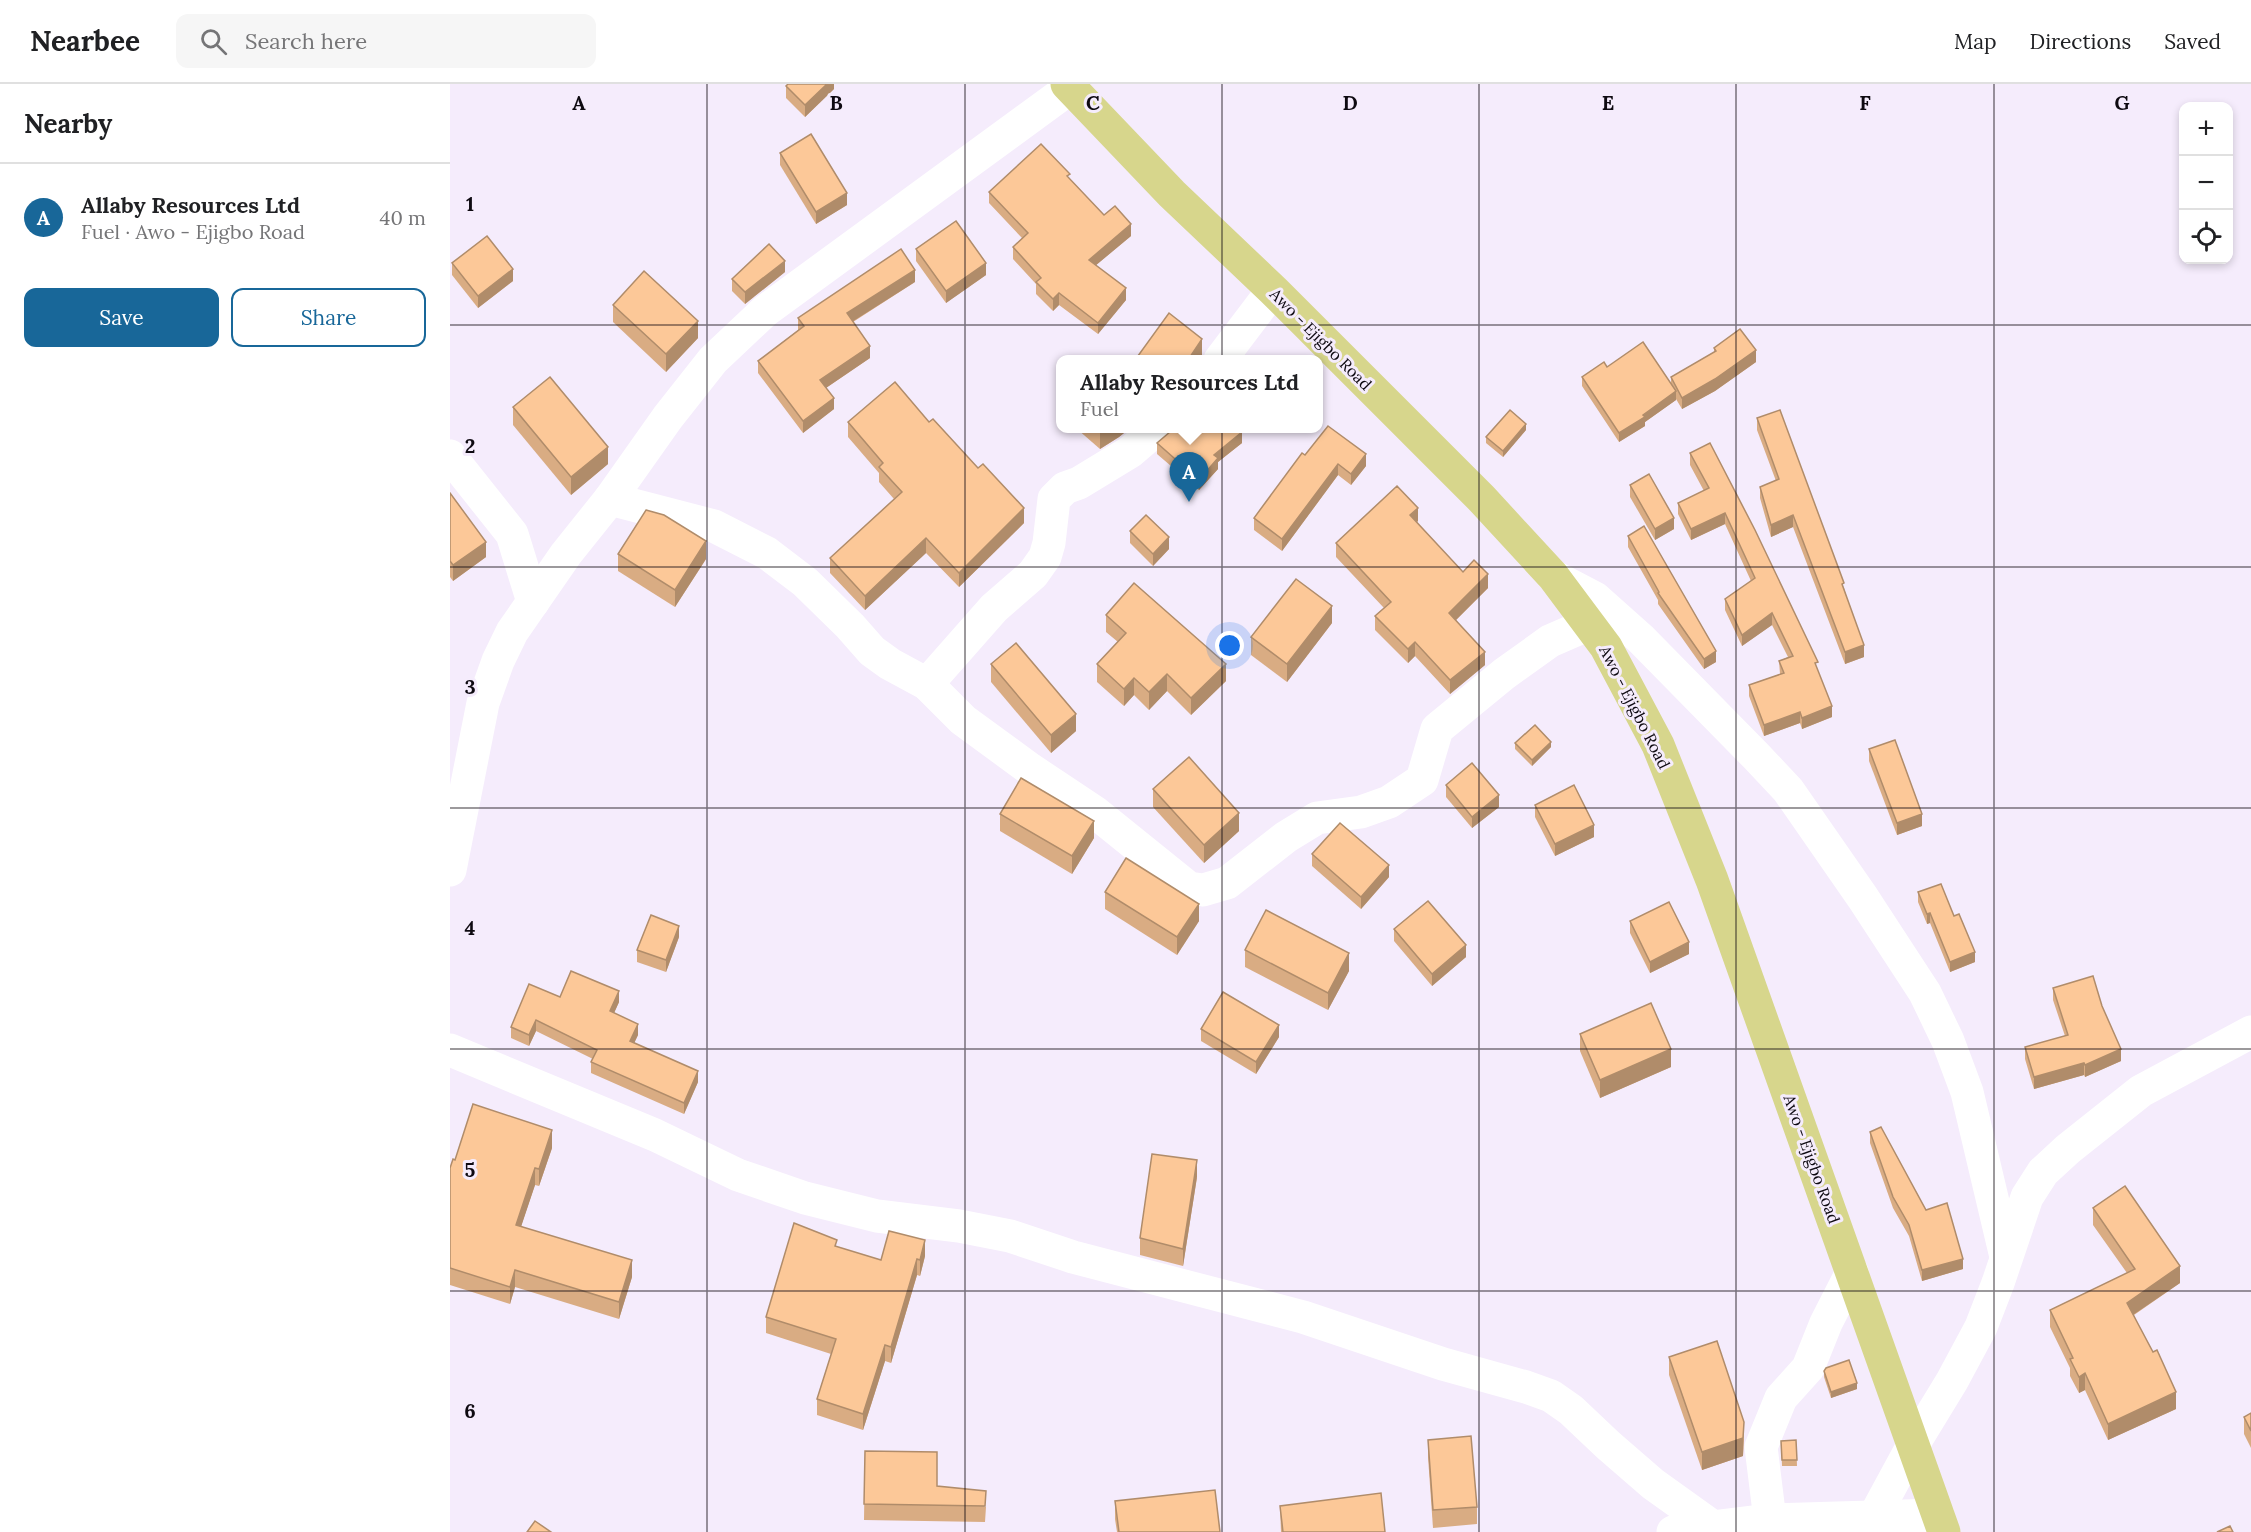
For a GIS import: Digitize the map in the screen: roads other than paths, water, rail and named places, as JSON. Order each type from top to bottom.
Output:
[{"type":"main road","name":"Awo - Ejigbo Road","points":[[1069,86],[1172,194],[1273,290],[1482,499],[1553,576],[1605,647],[1658,745],[1712,880],[1941,1524]]},
{"type":"street","points":[[450,870],[483,703],[498,661],[512,632],[566,554],[713,360],[765,311],[1069,86]]},
{"type":"street","points":[[1224,355],[1273,290]]},
{"type":"street","points":[[927,684],[994,608],[1033,574],[1045,557],[1049,543],[1054,499],[1065,488],[1080,483],[1130,452],[1153,433]]},
{"type":"street","points":[[450,456],[512,534],[533,602]]},
{"type":"street","points":[[610,498],[714,526],[767,553],[805,582],[872,651],[890,664],[927,684],[963,720],[1030,770],[1096,813],[1189,888],[1203,890],[1227,883],[1286,837],[1317,818],[1361,812],[1389,802],[1422,780],[1437,729],[1504,674],[1550,641],[1589,624]]},
{"type":"street","points":[[512,534],[566,554]]},
{"type":"street","points":[[1553,576],[1595,598],[1641,639],[1756,756],[1788,790],[1863,898],[1925,993],[1948,1041],[1968,1092],[2006,1257]]},
{"type":"street","points":[[1874,1517],[1981,1327],[2027,1197],[2043,1172],[2068,1149],[2141,1091],[2251,1032]]},
{"type":"street","points":[[450,1050],[655,1136],[738,1175],[805,1198],[877,1216],[958,1226],[1010,1236],[1073,1257],[1303,1317],[1443,1364],[1551,1396],[1571,1410],[1653,1484],[1713,1527]]},
{"type":"street","points":[[1770,1520],[1761,1447],[1781,1398],[1808,1368],[1826,1323],[1852,1272]]},
{"type":"street","points":[[1672,1532],[1770,1520],[1874,1517],[1941,1524]]},
{"type":"place","name":"Allaby Resources Ltd","points":[[1189,502]]}]
